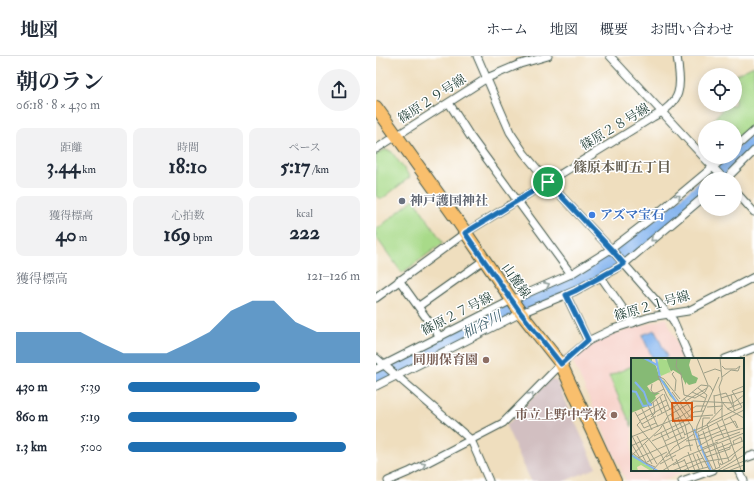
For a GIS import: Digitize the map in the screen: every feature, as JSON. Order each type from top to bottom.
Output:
[{"type":"main road","name":"山麓線","points":[[376,108],[516,307],[561,364],[615,481]]},
{"type":"street","points":[[477,56],[510,132],[524,153],[548,182],[611,249],[673,320],[690,358]]},
{"type":"street","name":"篠原２９号線","points":[[376,149],[487,78],[520,64],[545,56]]},
{"type":"street","points":[[610,56],[717,172]]},
{"type":"street","name":"篠原２８号線","points":[[376,298],[465,233],[671,106],[679,91],[680,80],[677,56]]},
{"type":"street","points":[[449,102],[470,136],[571,274]]},
{"type":"street","points":[[742,142],[754,131]]},
{"type":"street","points":[[732,172],[754,151]]},
{"type":"street","name":"篠原２７号線","points":[[376,386],[516,307],[611,249],[653,217],[717,164]]},
{"type":"street","points":[[742,199],[754,212]]},
{"type":"street","name":"篠原２７号線","points":[[376,369],[385,366],[440,337],[516,307],[566,295],[601,277],[624,264],[698,202]]},
{"type":"street","points":[[418,306],[484,260]]},
{"type":"street","points":[[601,277],[633,323]]},
{"type":"street","name":"篠原２１号線","points":[[388,481],[409,472],[503,423],[561,364],[588,340],[613,329],[633,323],[688,310],[754,277]]},
{"type":"street","points":[[399,280],[440,337]]},
{"type":"street","points":[[566,295],[588,340]]},
{"type":"street","points":[[728,358],[754,348]]},
{"type":"street","points":[[376,358],[471,440],[489,481]]},
{"type":"street","points":[[744,459],[754,455]]},
{"type":"street","points":[[682,481],[710,471]]},
{"type":"street","points":[[739,471],[744,481]]},
{"type":"shaded area","name":"市立上野中学校","points":[[666,318],[684,358],[631,358],[631,471],[686,471],[663,481],[626,481],[572,360],[578,353],[608,336]]},
{"type":"shaded area","points":[[551,379],[556,380],[596,468],[565,481],[531,481],[506,426]]},
{"type":"green space","points":[[754,66],[754,126],[742,137],[742,120],[713,120],[720,112],[742,112],[742,72]]},
{"type":"green space","points":[[384,150],[391,151],[410,177],[382,199],[376,196],[376,155]]},
{"type":"green space","points":[[414,199],[443,243],[402,273],[376,237],[376,230]]},
{"type":"green space","points":[[631,366],[631,425],[609,376]]},
{"type":"water","points":[[655,330],[667,357],[653,358],[642,335]]},
{"type":"waterway","name":"杣谷川","points":[[722,172],[754,142]]},
{"type":"waterway","name":"杣谷川","points":[[376,378],[526,303],[564,287],[609,262],[659,226],[698,193]]},
{"type":"place","name":"神戸護国神社","points":[[402,201]]},
{"type":"place","name":"アズマ宝石","points":[[592,215]]},
{"type":"place","name":"同朋保育園","points":[[486,360]]},
{"type":"place","name":"市立上野中学校","points":[[614,415]]},
{"type":"district","name":"篠原本町五丁目","points":[[622,167]]},
{"type":"route","points":[[548,182],[624,264],[566,295],[588,340],[561,364],[520,312],[465,233],[548,182]]}]
